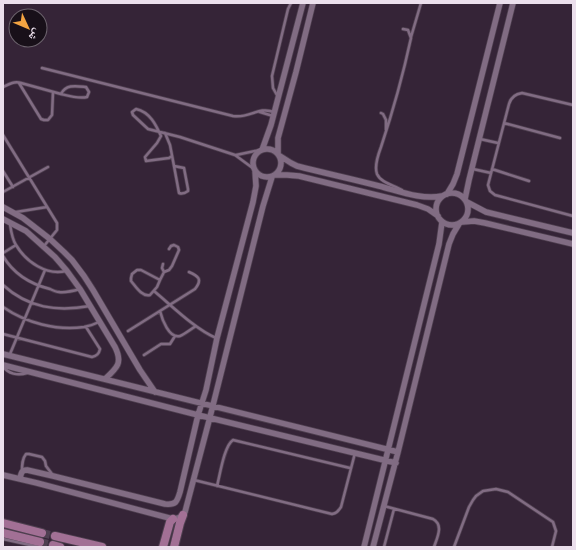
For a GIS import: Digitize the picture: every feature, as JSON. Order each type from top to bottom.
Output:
[{"type":"main road","points":[[174,547],[183,515]]},
{"type":"main road","points":[[163,547],[170,522],[173,519]]},
{"type":"main road","points":[[3,523],[42,533]]},
{"type":"main road","points":[[3,533],[40,544]]},
{"type":"main road","points":[[55,536],[102,547]]},
{"type":"street","points":[[261,150],[269,132],[303,3]]},
{"type":"street","points":[[3,475],[173,519],[178,518],[185,512],[263,206],[273,176],[279,171],[281,165],[278,138],[313,3]]},
{"type":"street","points":[[373,547],[396,463],[449,244],[453,234],[465,220],[468,213],[466,201],[472,169],[513,3]]},
{"type":"street","points":[[499,4],[457,174],[453,184],[436,206],[438,216],[442,222],[452,226],[474,221],[573,244]]},
{"type":"street","points":[[20,479],[22,472],[27,470],[171,505],[176,502],[179,496],[201,403],[206,390],[217,338],[253,202],[256,186],[253,160],[256,154],[261,150],[268,148],[271,149],[297,166],[424,197],[436,197],[456,193],[463,197],[466,201],[486,212],[573,233]]},
{"type":"street","points":[[254,170],[258,175],[264,177],[287,174],[300,176],[417,205],[428,209],[438,216]]},
{"type":"street","points":[[3,207],[23,218],[50,239],[64,252],[84,276],[140,370],[155,392]]},
{"type":"street","points":[[3,219],[26,232],[44,247],[55,257],[80,289],[119,355],[117,367],[105,379]]},
{"type":"street","points":[[364,547],[440,239],[442,222]]},
{"type":"street","points":[[6,355],[398,452]]},
{"type":"street","points":[[3,365],[198,415],[396,463]]},
{"type":"street","points":[[189,451],[194,450],[201,454]]},
{"type":"lane","points":[[278,98],[273,88],[272,76],[291,3]]},
{"type":"lane","points":[[404,192],[381,180],[376,173],[376,164],[401,84],[411,38],[421,3]]},
{"type":"lane","points":[[403,29],[408,30],[411,38]]},
{"type":"lane","points":[[42,68],[233,116],[242,117],[266,110],[274,114]]},
{"type":"lane","points":[[3,88],[19,82],[53,92],[61,94],[83,98],[87,97],[89,92],[86,87],[70,86],[61,94]]},
{"type":"lane","points":[[19,82],[41,118],[44,120],[48,120],[52,115],[53,92]]},
{"type":"lane","points":[[573,105],[522,93],[513,96],[509,101],[488,185],[490,191],[495,195],[573,216]]},
{"type":"lane","points":[[172,156],[169,158],[146,161],[145,157],[161,136],[159,132],[155,123],[146,114],[136,109],[132,112],[133,115],[148,129],[159,132],[166,134],[236,155],[254,170]]},
{"type":"lane","points":[[381,113],[386,120],[386,132]]},
{"type":"lane","points":[[504,123],[560,138]]},
{"type":"lane","points":[[166,134],[179,193],[185,193],[188,189],[184,168],[174,166]]},
{"type":"lane","points":[[3,135],[58,225],[56,232],[44,247]]},
{"type":"lane","points":[[480,139],[498,143]]},
{"type":"lane","points":[[236,155],[261,150]]},
{"type":"lane","points":[[3,192],[48,167]]},
{"type":"lane","points":[[472,169],[491,173]]},
{"type":"lane","points":[[492,169],[529,181]]},
{"type":"lane","points":[[3,171],[13,187]]},
{"type":"lane","points":[[14,212],[47,207]]},
{"type":"lane","points":[[10,222],[16,245],[23,255],[44,270],[58,272],[67,271]]},
{"type":"lane","points":[[3,253],[16,245]]},
{"type":"lane","points":[[160,280],[141,270],[135,270],[132,274],[131,281],[142,294],[148,296],[151,294],[154,291],[160,280],[164,272],[169,270],[172,266],[179,250],[178,247],[174,245],[169,249]]},
{"type":"lane","points":[[3,256],[16,272],[26,280],[38,286],[58,292],[70,292],[80,289]]},
{"type":"lane","points":[[162,264],[164,272]]},
{"type":"lane","points":[[6,355],[16,337],[44,270]]},
{"type":"lane","points":[[128,331],[194,290],[198,286],[198,278],[196,275],[189,272]]},
{"type":"lane","points":[[3,285],[10,292],[31,303],[54,308],[75,309],[90,306]]},
{"type":"lane","points":[[154,291],[196,326],[217,338]]},
{"type":"lane","points":[[3,307],[11,313],[39,324],[73,328],[86,327],[100,322]]},
{"type":"lane","points":[[160,311],[165,325],[175,336],[181,336],[196,326]]},
{"type":"lane","points":[[3,334],[95,356],[100,352],[100,349],[86,327]]},
{"type":"lane","points":[[144,355],[161,344],[170,344],[175,336]]},
{"type":"lane","points":[[217,486],[226,450],[229,443],[233,440],[350,468]]},
{"type":"lane","points":[[194,480],[335,514],[341,507],[355,453]]},
{"type":"lane","points":[[22,472],[24,458],[26,454],[29,454],[42,457],[48,470],[53,476]]},
{"type":"lane","points":[[454,547],[473,500],[483,491],[496,488],[508,492],[553,522],[556,531],[552,547]]},
{"type":"lane","points":[[384,506],[433,519],[437,522],[440,528],[434,547]]},
{"type":"lane","points":[[384,547],[394,509]]},
{"type":"lane","points":[[3,539],[40,544]]},
{"type":"tunnel","points":[[42,533],[55,536]]},
{"type":"tunnel","points":[[40,542],[53,545]]}]
